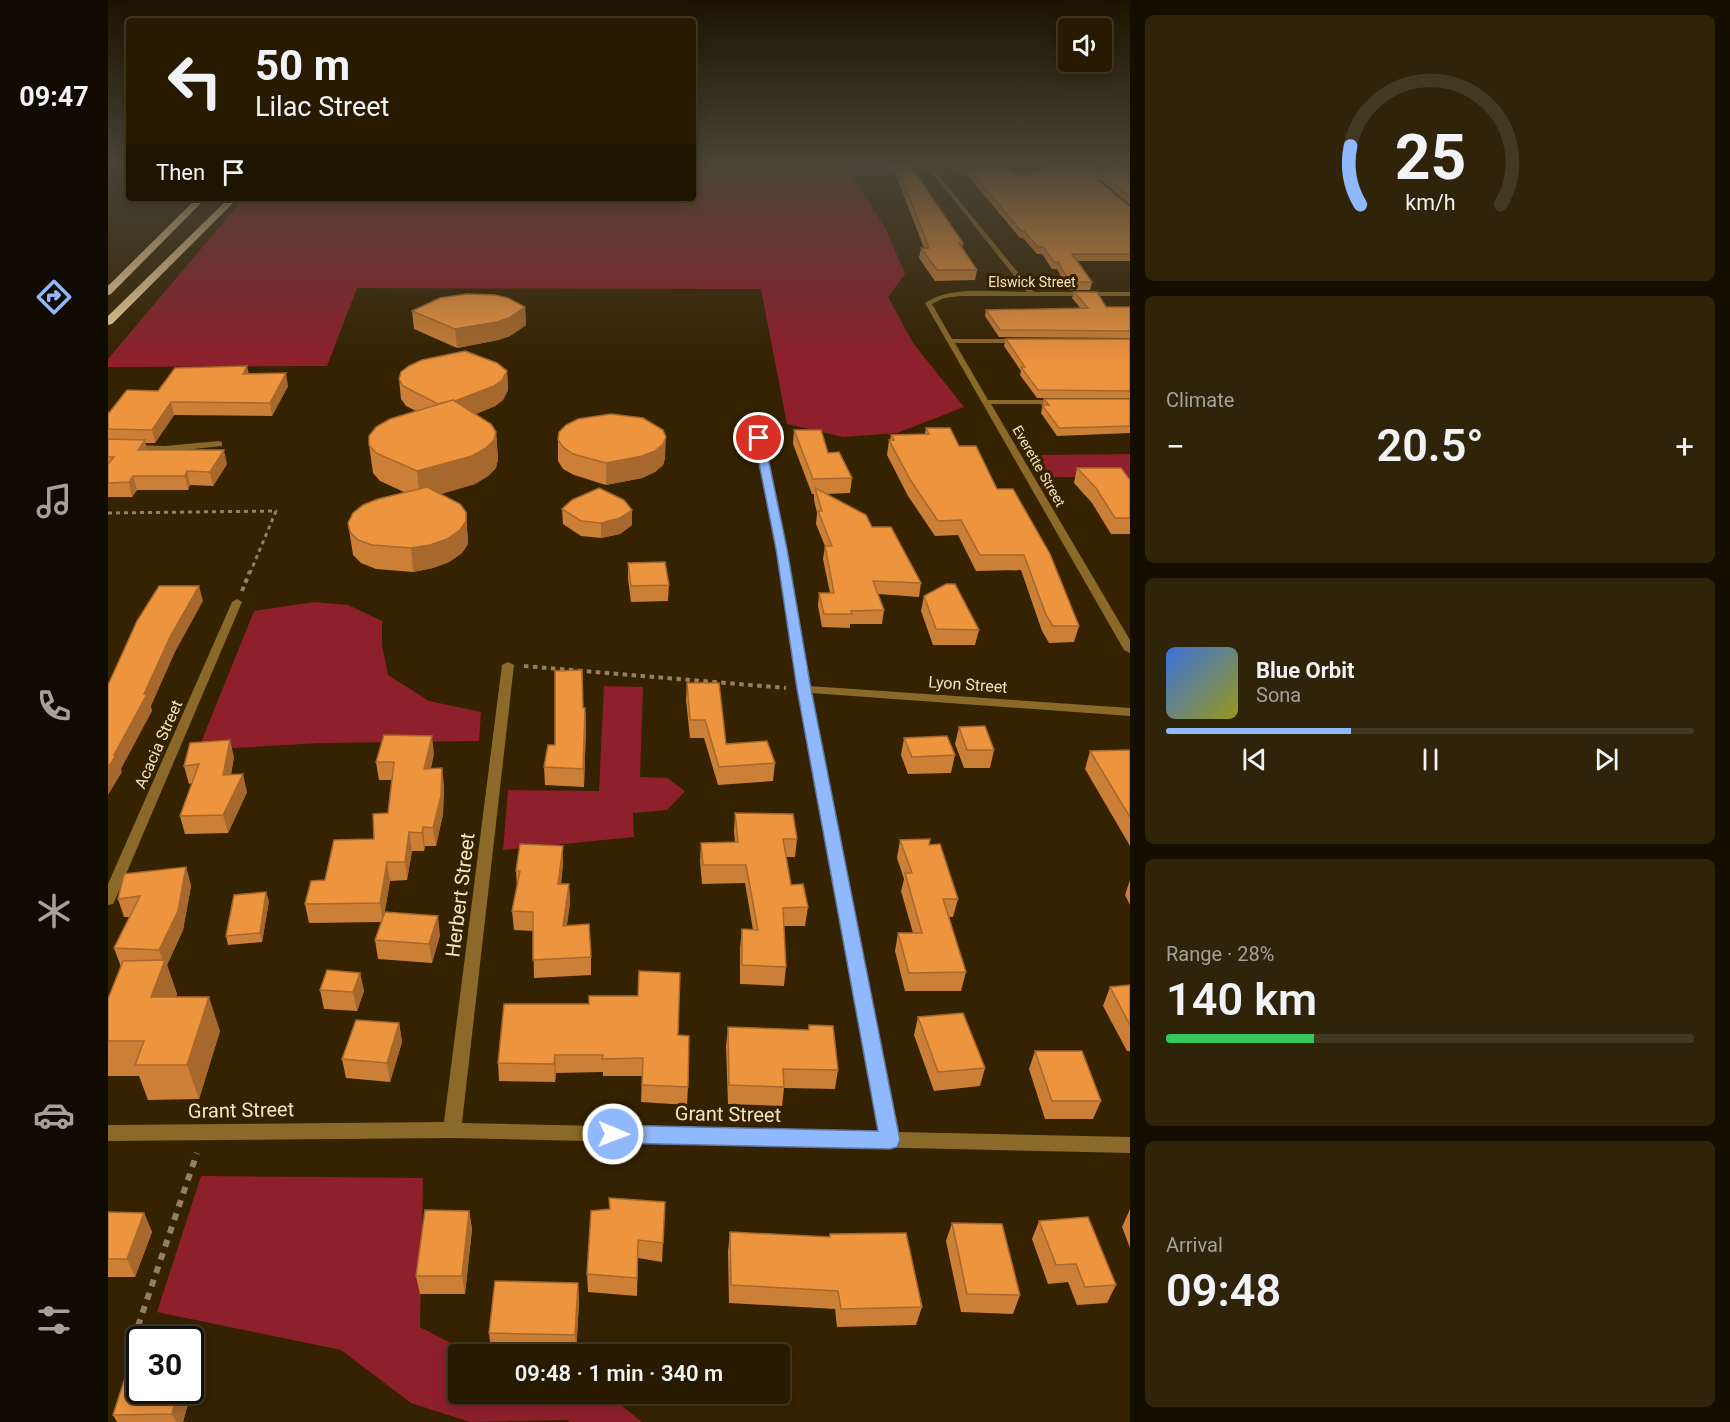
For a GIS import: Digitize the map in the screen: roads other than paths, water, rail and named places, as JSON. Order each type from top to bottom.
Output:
[{"type":"highway","points":[[118,282],[120,272],[139,256],[158,231]]},
{"type":"highway","points":[[108,292],[169,231]]},
{"type":"highway","points":[[108,320],[190,231]]},
{"type":"highway","points":[[108,320],[200,231]]},
{"type":"street","points":[[982,231],[1031,293]]},
{"type":"street","name":"Elswick Street","points":[[934,298],[960,294],[1130,294]]},
{"type":"street","name":"Everette Street","points":[[934,298],[928,305],[1130,650]]},
{"type":"street","points":[[951,341],[1035,342]]},
{"type":"street","points":[[986,402],[1072,402]]},
{"type":"street","points":[[759,438],[782,549],[804,689],[890,1140]]},
{"type":"street","points":[[108,447],[165,448],[219,444]]},
{"type":"street","name":"Acacia Street","points":[[108,900],[237,602]]},
{"type":"street","name":"Herbert Street","points":[[452,1130],[508,664]]},
{"type":"street","name":"Lyon Street","points":[[804,689],[1130,712]]},
{"type":"street","name":"Grant Street","points":[[108,1133],[452,1130],[1130,1145]]}]
